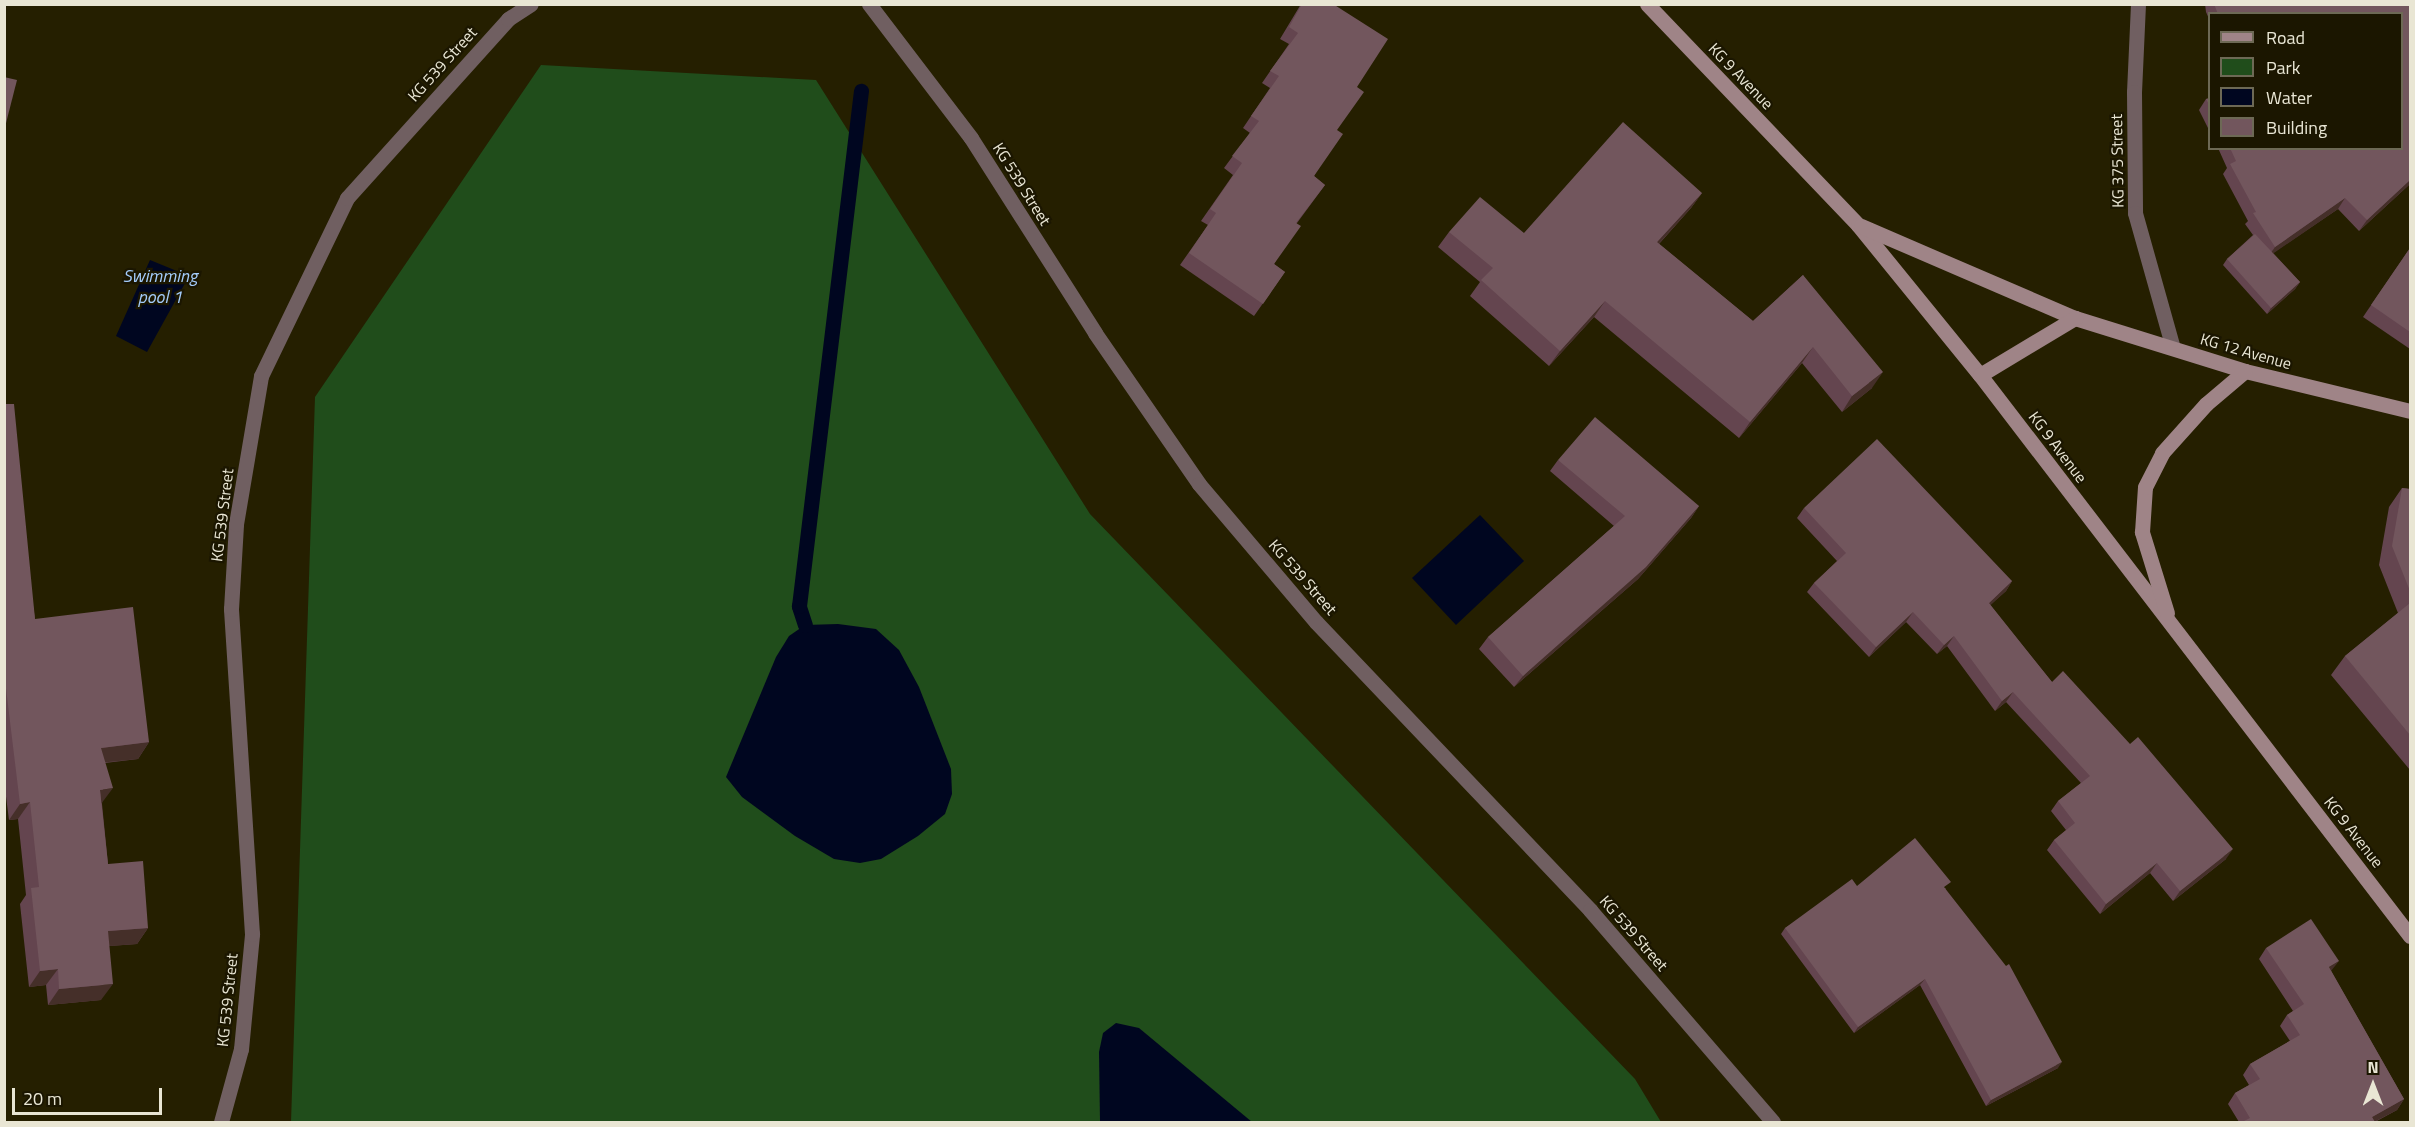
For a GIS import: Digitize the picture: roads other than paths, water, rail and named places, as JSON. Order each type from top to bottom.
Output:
[{"type":"main road","name":"KG 9 Avenue","points":[[1647,4],[1858,225],[1980,375],[2410,936]]},
{"type":"main road","name":"KG 12 Avenue","points":[[1858,225],[2075,318],[2245,371],[2410,411]]},
{"type":"main road","points":[[1980,375],[2075,318]]},
{"type":"main road","points":[[2170,622],[2142,532],[2145,487],[2162,453],[2206,404],[2245,371]]},
{"type":"street","name":"KG 539 Street","points":[[221,1122],[241,1049],[252,934],[231,609],[236,524],[261,376],[347,198],[507,19],[531,4]]},
{"type":"street","name":"KG 539 Street","points":[[869,4],[971,138],[1095,333],[1200,484],[1316,622],[1590,910],[1773,1122]]},
{"type":"street","name":"KG 375 Street","points":[[2138,4],[2134,92],[2135,213],[2173,348]]},
{"type":"water","name":"Swimming pool 1","points":[[150,260],[189,276],[147,352],[116,336]]},
{"type":"water","points":[[1480,515],[1524,561],[1456,625],[1412,578]]},
{"type":"water","points":[[838,624],[876,629],[899,650],[919,687],[951,769],[952,794],[945,814],[918,836],[881,859],[860,863],[834,859],[795,836],[742,797],[726,777],[776,657],[789,636],[805,625]]},
{"type":"water","points":[[1116,1023],[1139,1028],[1252,1122],[1100,1122],[1099,1052],[1103,1033]]},
{"type":"waterway","points":[[805,625],[799,606],[861,91]]}]
